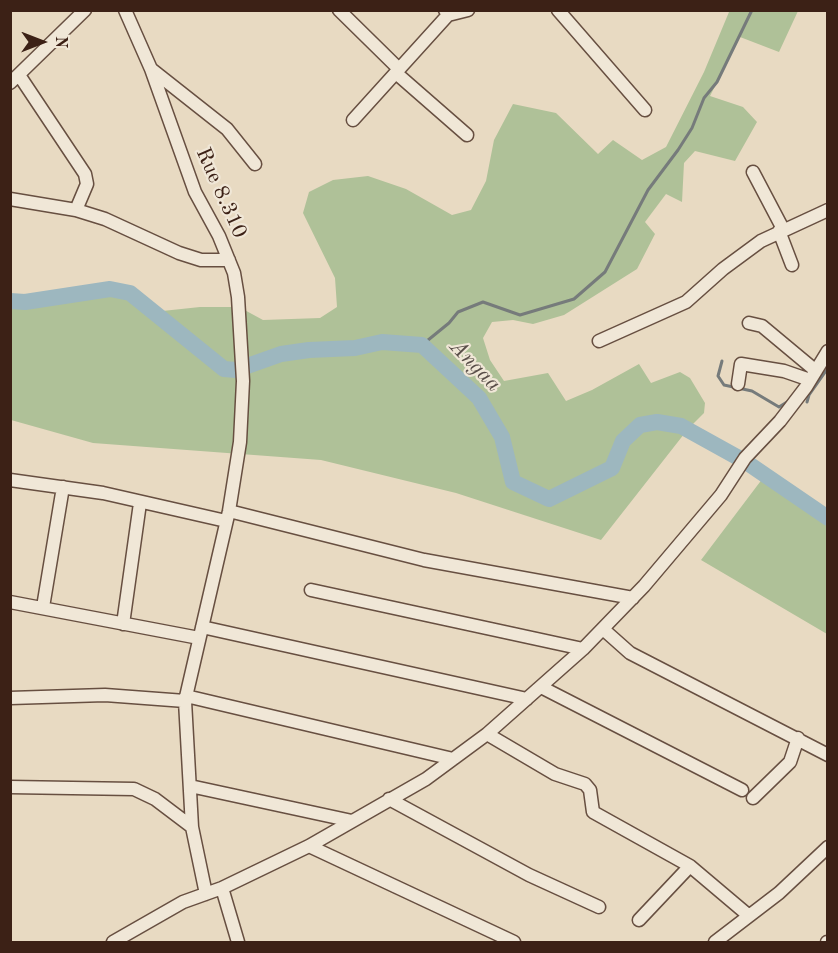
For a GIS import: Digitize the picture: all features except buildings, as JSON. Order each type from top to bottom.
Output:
[{"type":"street","points":[[76,210],[85,195],[87,184],[85,174],[15,79],[85,10]]},
{"type":"street","name":"Rue 8.310","points":[[125,10],[151,69],[191,182],[229,260],[238,297],[243,381],[240,442],[228,516],[185,698],[192,827],[206,894]]},
{"type":"street","points":[[339,10],[398,71],[467,135]]},
{"type":"street","points":[[353,120],[447,13],[468,10]]},
{"type":"street","points":[[558,10],[645,110]]},
{"type":"street","points":[[151,69],[227,129],[255,164]]},
{"type":"street","points":[[753,172],[781,230],[792,265]]},
{"type":"street","points":[[10,199],[76,210],[201,260],[229,260]]},
{"type":"street","points":[[599,341],[686,302],[741,255],[781,230],[828,210]]},
{"type":"street","points":[[749,323],[762,326],[813,376]]},
{"type":"street","points":[[113,942],[152,918],[222,888],[309,846],[426,779],[487,734],[584,649],[633,598],[721,495],[745,458],[780,421],[828,351]]},
{"type":"street","points":[[738,384],[741,364],[813,376]]},
{"type":"street","points":[[10,480],[63,486],[140,503],[228,516],[424,560],[633,598]]},
{"type":"street","points":[[43,608],[63,486]]},
{"type":"street","points":[[123,624],[140,503]]},
{"type":"street","points":[[311,590],[584,649]]},
{"type":"street","points":[[10,602],[123,624],[200,632],[527,699]]},
{"type":"street","points":[[603,629],[630,653],[828,754]]},
{"type":"street","points":[[541,687],[748,794],[790,762],[798,738]]},
{"type":"street","points":[[10,698],[105,695],[185,698],[453,759]]},
{"type":"street","points":[[487,734],[555,774],[585,784],[590,790],[592,812],[690,866],[748,915]]},
{"type":"street","points":[[190,786],[352,821]]},
{"type":"street","points":[[10,787],[134,789],[154,798],[192,827]]},
{"type":"street","points":[[389,799],[529,875],[599,907]]},
{"type":"street","points":[[309,846],[514,942]]},
{"type":"street","points":[[715,942],[778,893],[828,847]]},
{"type":"street","points":[[639,920],[690,866]]},
{"type":"street","points":[[222,888],[238,942]]},
{"type":"green space","points":[[798,11],[779,52],[740,37],[710,96],[743,107],[757,122],[735,161],[695,151],[684,163],[682,202],[666,194],[645,222],[655,234],[637,269],[564,315],[533,324],[513,320],[492,322],[483,338],[490,360],[504,381],[548,373],[566,401],[592,390],[639,364],[651,383],[680,372],[690,378],[705,403],[704,413],[688,429],[601,540],[456,493],[321,460],[93,443],[11,420],[10,301],[25,302],[119,290],[130,293],[153,312],[200,307],[239,307],[263,320],[320,318],[337,307],[335,278],[303,213],[309,192],[333,180],[368,176],[406,189],[452,215],[471,210],[486,181],[494,140],[513,104],[556,113],[598,154],[613,140],[642,160],[666,147],[704,72],[729,12]]},
{"type":"green space","points":[[766,474],[827,518],[827,634],[701,560]]},
{"type":"waterway","points":[[422,345],[449,323],[458,312],[483,302],[520,315],[574,299],[605,272],[648,190],[692,128],[704,98],[717,82],[752,10]]},
{"type":"waterway","name":"Angaa","points":[[10,301],[25,302],[110,289],[130,293],[224,369],[236,370],[281,354],[309,350],[355,348],[382,342],[422,345],[479,398],[502,437],[513,482],[549,499],[612,468],[623,441],[640,425],[657,422],[681,426],[746,462],[828,518]]},
{"type":"waterway","points":[[722,361],[718,376],[724,385],[752,391],[779,407],[787,402]]},
{"type":"waterway","points":[[807,402],[809,395],[828,368]]}]
